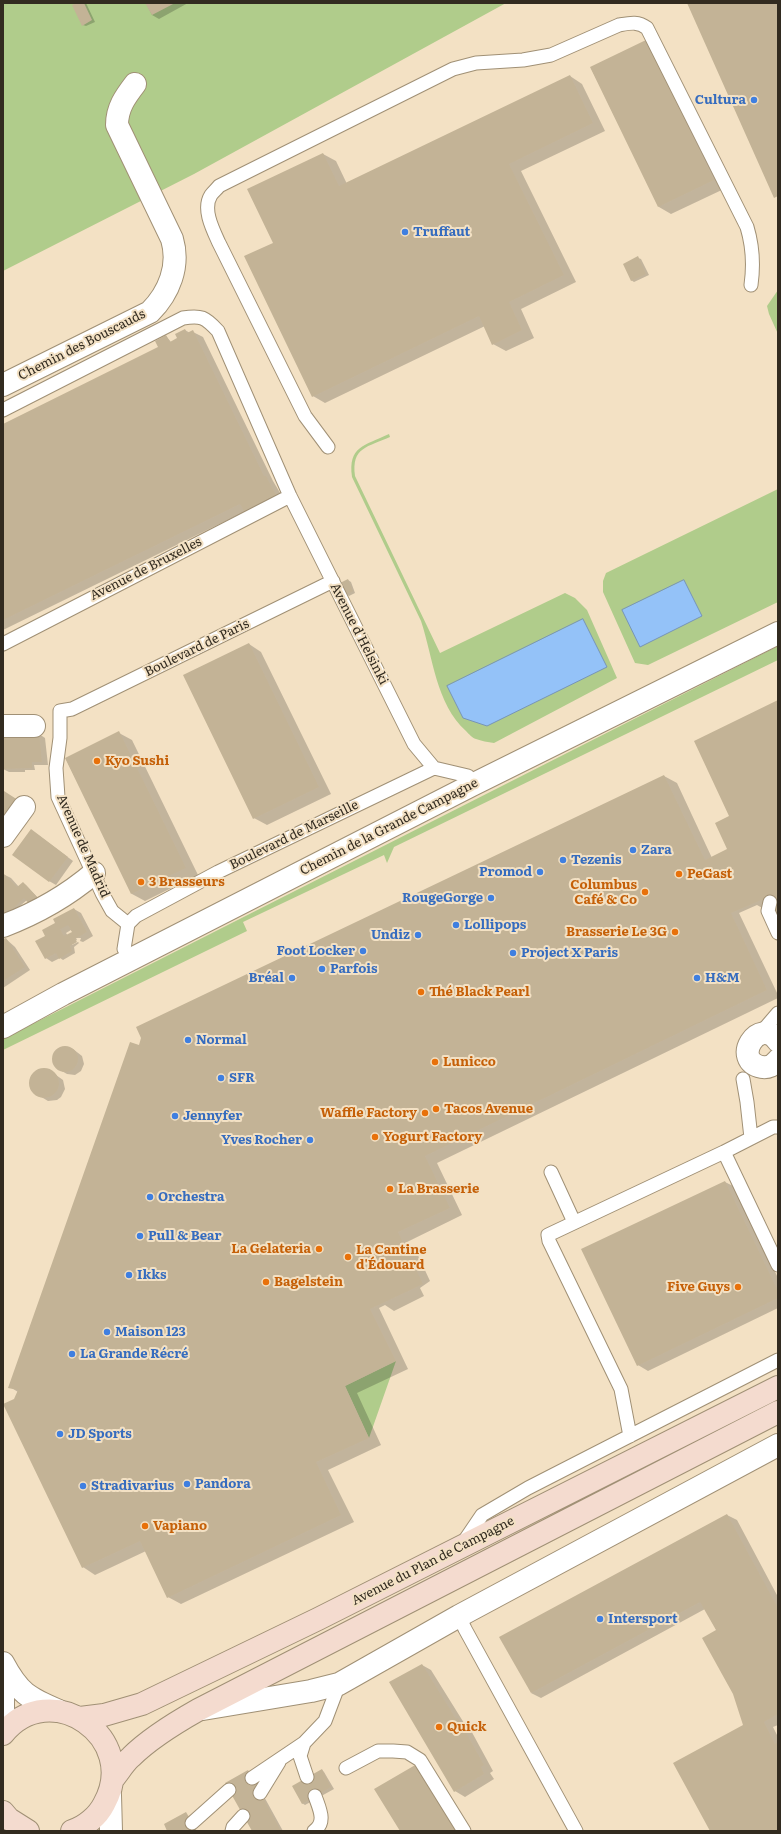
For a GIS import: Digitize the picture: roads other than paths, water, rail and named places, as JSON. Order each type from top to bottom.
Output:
[{"type":"main road","name":"Avenue du Plan de Campagne","points":[[80,1718],[104,1715],[142,1704],[460,1548],[778,1386]]},
{"type":"main road","name":"Avenue du Plan de Campagne","points":[[72,1831],[90,1822],[101,1809],[111,1787],[130,1757],[145,1745],[198,1710],[778,1412]]},
{"type":"main road","points":[[3,1734],[18,1720],[31,1714],[44,1711],[59,1711],[80,1718],[92,1726],[106,1744],[113,1764],[111,1787]]},
{"type":"main road","points":[[3,1812],[21,1830]]},
{"type":"street","name":"Chemin des Bouscauds","points":[[3,385],[150,312],[166,291],[175,265],[174,247],[117,125],[119,108],[135,84]]},
{"type":"street","name":"Chemin de la Grande Campagne","points":[[3,1015],[124,949],[778,622]]},
{"type":"street","name":"Chemin de la Grande Campagne","points":[[3,1027],[63,994],[472,785],[778,633]]},
{"type":"street","points":[[3,726],[34,726]]},
{"type":"street","points":[[3,836],[24,807]]},
{"type":"street","points":[[3,926],[19,920],[62,897],[94,872]]},
{"type":"street","points":[[772,1036],[751,1040],[748,1050],[751,1061],[755,1064],[774,1067]]},
{"type":"street","points":[[198,1710],[311,1692],[339,1684],[459,1616],[778,1445]]},
{"type":"street","points":[[3,1663],[18,1687],[25,1694],[33,1700],[59,1711]]},
{"type":"street","points":[[3,1688],[3,1710]]},
{"type":"street","points":[[111,1787],[111,1831]]},
{"type":"lane","points":[[328,447],[305,416],[218,243],[210,222],[208,207],[210,196],[219,186],[453,69],[476,63],[523,60],[551,55],[619,25],[640,23],[647,28],[747,227],[753,254],[753,267],[750,285]]},
{"type":"lane","name":"Avenue d'Helsinki","points":[[3,410],[182,318],[198,316],[209,321],[218,331],[290,496],[414,744],[434,768]]},
{"type":"lane","name":"Avenue de Bruxelles","points":[[3,644],[290,496]]},
{"type":"lane","name":"Boulevard de Paris","points":[[60,712],[72,709],[333,581]]},
{"type":"lane","name":"Avenue de Madrid","points":[[60,712],[56,768],[58,796],[94,872],[102,893],[112,911],[128,924]]},
{"type":"lane","points":[[434,768],[468,776]]},
{"type":"lane","name":"Boulevard de Marseille","points":[[128,924],[136,916],[214,874],[434,768]]},
{"type":"lane","points":[[770,902],[768,911],[778,933]]},
{"type":"lane","points":[[124,949],[128,924]]},
{"type":"lane","points":[[772,1036],[778,1013]]},
{"type":"lane","points":[[742,1079],[747,1102],[751,1138]]},
{"type":"lane","points":[[630,1436],[621,1389],[549,1241],[548,1235],[724,1152],[773,1127],[778,1127]]},
{"type":"lane","points":[[724,1152],[778,1265]]},
{"type":"lane","points":[[551,1172],[574,1222]]},
{"type":"lane","points":[[460,1548],[482,1515],[528,1488],[778,1360]]},
{"type":"lane","points":[[459,1616],[464,1629],[576,1831]]},
{"type":"lane","points":[[252,1778],[304,1743],[325,1721],[339,1684]]},
{"type":"lane","points":[[304,1743],[300,1756],[307,1777]]},
{"type":"lane","points":[[346,1768],[378,1752],[393,1750],[407,1752],[420,1760],[464,1831]]},
{"type":"lane","points":[[260,1793],[280,1759]]},
{"type":"lane","points":[[192,1823],[229,1790]]},
{"type":"lane","points":[[314,1831],[321,1824],[322,1816],[315,1796]]},
{"type":"lane","points":[[232,1831],[233,1827],[243,1816]]},
{"type":"water","points":[[684,580],[702,616],[640,647],[622,610]]},
{"type":"water","points":[[583,619],[607,667],[487,726],[463,718],[447,686]]},
{"type":"place","name":"Cultura","points":[[754,100]]},
{"type":"place","name":"Truffaut","points":[[405,232]]},
{"type":"place","name":"Kyo Sushi","points":[[97,761]]},
{"type":"place","name":"Zara","points":[[633,850]]},
{"type":"place","name":"Tezenis","points":[[563,860]]},
{"type":"place","name":"Promod","points":[[540,872]]},
{"type":"place","name":"PeGast","points":[[679,874]]},
{"type":"place","name":"3 Brasseurs","points":[[141,882]]},
{"type":"place","name":"Columbus Café & Co","points":[[645,892]]},
{"type":"place","name":"RougeGorge","points":[[491,898]]},
{"type":"place","name":"Lollipops","points":[[456,925]]},
{"type":"place","name":"Brasserie Le 3G","points":[[675,932]]},
{"type":"place","name":"Undiz","points":[[418,935]]},
{"type":"place","name":"Foot Locker","points":[[363,951]]},
{"type":"place","name":"Project X Paris","points":[[513,953]]},
{"type":"place","name":"Parfois","points":[[322,969]]},
{"type":"place","name":"Bréal","points":[[292,978]]},
{"type":"place","name":"H&M","points":[[697,978]]},
{"type":"place","name":"Thé Black Pearl","points":[[421,992]]},
{"type":"place","name":"Normal","points":[[188,1040]]},
{"type":"place","name":"Lunicco","points":[[435,1062]]},
{"type":"place","name":"SFR","points":[[221,1078]]},
{"type":"place","name":"Tacos Avenue","points":[[436,1109]]},
{"type":"place","name":"Waffle Factory","points":[[425,1113]]},
{"type":"place","name":"Jennyfer","points":[[175,1116]]},
{"type":"place","name":"Yogurt Factory","points":[[375,1137]]},
{"type":"place","name":"Yves Rocher","points":[[310,1140]]},
{"type":"place","name":"La Brasserie","points":[[390,1189]]},
{"type":"place","name":"Orchestra","points":[[150,1197]]},
{"type":"place","name":"Pull & Bear","points":[[140,1236]]},
{"type":"place","name":"La Gelateria","points":[[319,1249]]},
{"type":"place","name":"La Cantine d'Édouard","points":[[348,1257]]},
{"type":"place","name":"Ikks","points":[[129,1275]]},
{"type":"place","name":"Bagelstein","points":[[266,1282]]},
{"type":"place","name":"Five Guys","points":[[738,1287]]},
{"type":"place","name":"Maison 123","points":[[107,1332]]},
{"type":"place","name":"La Grande Récré","points":[[72,1354]]},
{"type":"place","name":"JD Sports","points":[[60,1434]]},
{"type":"place","name":"Pandora","points":[[187,1484]]},
{"type":"place","name":"Stradivarius","points":[[83,1486]]},
{"type":"place","name":"Vapiano","points":[[145,1526]]},
{"type":"place","name":"Intersport","points":[[600,1619]]},
{"type":"place","name":"Quick","points":[[439,1727]]}]
